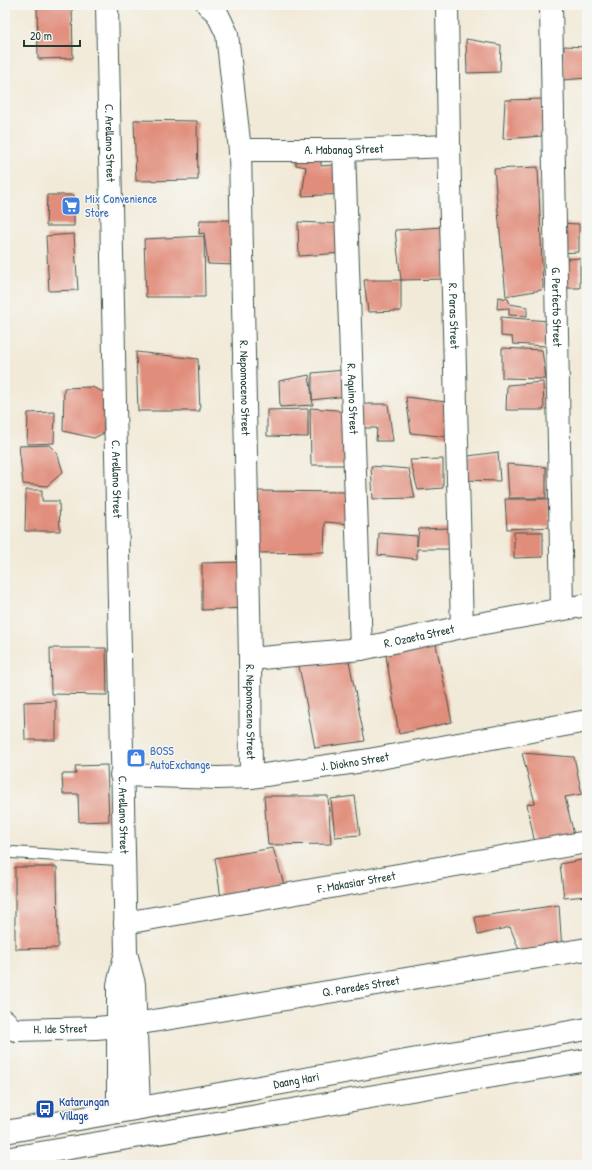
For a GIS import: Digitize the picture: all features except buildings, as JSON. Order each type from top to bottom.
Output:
[{"type":"street","name":"C. Arellano Street","points":[[107,5],[125,923],[126,953],[134,984],[127,1025],[128,1110]]},
{"type":"street","name":"R. Nepomoceno Street","points":[[208,5],[218,13],[226,34],[240,150],[251,777]]},
{"type":"street","name":"R. Paras Street","points":[[447,5],[449,146],[462,627]]},
{"type":"street","name":"G. Perfecto Street","points":[[551,5],[562,608]]},
{"type":"street","name":"A. Mabanag Street","points":[[240,150],[344,150],[449,146]]},
{"type":"street","name":"R. Aquino Street","points":[[344,150],[361,649]]},
{"type":"street","name":"R. Ozaeta Street","points":[[250,659],[361,649],[462,627],[562,608],[587,605]]},
{"type":"street","name":"J. Diokno Street","points":[[121,775],[218,778],[251,777],[363,761],[587,721]]},
{"type":"street","name":"F. Makasiar Street","points":[[125,923],[587,842]]},
{"type":"street","name":"Q. Paredes Street","points":[[127,1025],[587,949]]},
{"type":"street","name":"H. Ide Street","points":[[5,1021],[16,1030],[96,1028],[127,1025]]},
{"type":"street","name":"Daang Hari","points":[[5,1132],[587,1029]]},
{"type":"street","points":[[5,1159],[587,1060]]},
{"type":"lane","points":[[5,852],[124,860]]},
{"type":"place","name":"Mix Convenience Store","points":[[71,206]]},
{"type":"place","name":"BOSS AutoExchange","points":[[136,758]]},
{"type":"place","name":"Katarungan Village","points":[[45,1109]]}]
